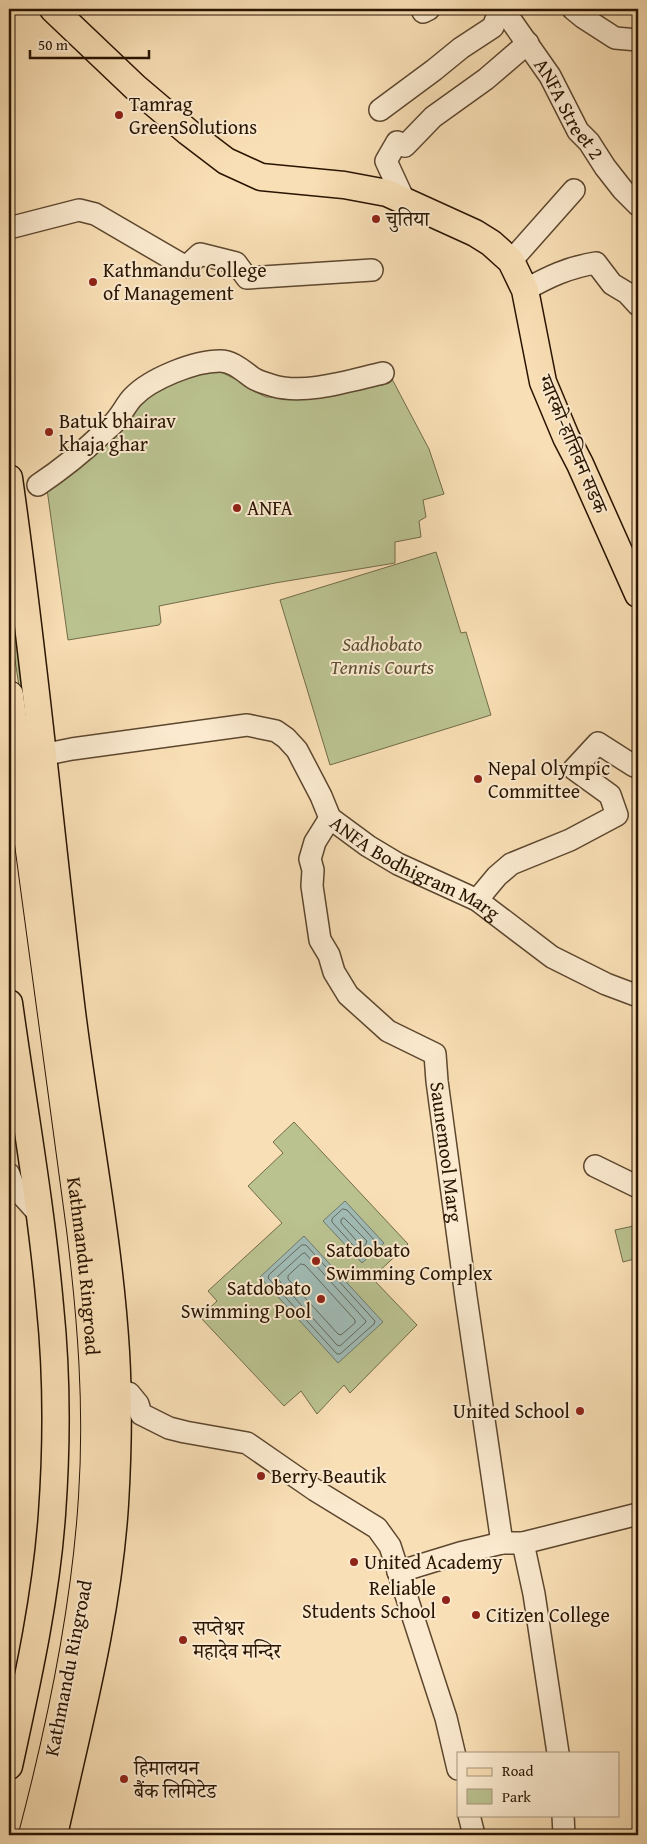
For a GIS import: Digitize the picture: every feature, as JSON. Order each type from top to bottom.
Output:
[{"type":"highway","name":"Kathmandu Ringroad","points":[[9,695],[84,1259],[92,1346],[95,1415],[93,1495],[83,1595],[62,1708],[33,1835]]},
{"type":"highway","name":"Kathmandu Ringroad","points":[[9,832],[67,1268],[76,1367],[78,1414],[78,1457],[74,1514],[63,1610],[56,1651],[15,1835]]},
{"type":"main road","name":"ग्वारको-हात्तिवन सडक","points":[[53,9],[135,87],[226,161],[261,176],[387,193],[491,242],[510,261],[525,290],[543,382],[566,437],[638,594]]},
{"type":"main road","points":[[9,478],[72,1008],[109,1280],[116,1354],[115,1502],[110,1561],[92,1664],[54,1835]]},
{"type":"main road","points":[[9,1003],[40,1214],[50,1298],[55,1413],[52,1514],[48,1553],[35,1641],[9,1766]]},
{"type":"street","points":[[380,110],[461,48],[493,27],[502,9]]},
{"type":"street","name":"ANFA Street 2","points":[[502,9],[550,76],[578,131],[589,142],[605,167],[631,185],[638,205]]},
{"type":"street","points":[[572,9],[615,38],[638,40]]},
{"type":"street","points":[[404,200],[386,161],[397,142],[405,146],[433,117],[486,79],[528,43]]},
{"type":"street","points":[[510,261],[574,190]]},
{"type":"street","points":[[9,228],[80,210],[95,214],[186,267],[200,254],[236,263],[247,278],[372,270]]},
{"type":"street","points":[[525,290],[550,276],[596,263],[612,284],[628,293],[638,305]]},
{"type":"street","points":[[38,484],[67,465],[92,444],[117,420],[132,397],[170,374],[187,368],[221,361],[237,366],[255,379],[294,390],[334,384],[383,373]]},
{"type":"street","name":"ANFA Bodhigram Marg","points":[[42,755],[247,725],[265,727],[276,731],[286,738],[297,750],[321,796],[330,818],[368,846],[398,864],[477,900],[552,957],[606,984],[638,996]]},
{"type":"street","points":[[477,900],[497,876],[511,864],[570,840],[616,815],[610,795],[574,769],[598,743],[634,766],[638,766]]},
{"type":"street","name":"Saunemool Marg","points":[[330,818],[315,842],[310,859],[313,870],[312,886],[320,940],[329,955],[334,972],[348,994],[388,1031],[436,1054],[437,1081],[464,1288],[502,1543]]},
{"type":"street","points":[[595,1166],[637,1185]]},
{"type":"street","points":[[9,1174],[13,1185],[40,1214]]},
{"type":"street","points":[[117,1392],[129,1393],[138,1404],[140,1414],[169,1428],[247,1443],[315,1490],[377,1528],[390,1546],[446,1718],[457,1765]]},
{"type":"street","points":[[398,1572],[460,1553],[502,1543],[523,1542],[638,1514]]},
{"type":"street","points":[[523,1542],[534,1594],[558,1752]]},
{"type":"street","points":[[470,1816],[474,1835]]},
{"type":"street","points":[[563,1816],[564,1835]]},
{"type":"green space","name":"ANFA","points":[[217,370],[266,397],[312,396],[383,385],[392,379],[429,449],[444,494],[423,500],[426,517],[419,521],[421,537],[395,542],[395,563],[275,583],[159,606],[161,622],[159,625],[68,640],[46,482],[167,380]]},
{"type":"green space","points":[[9,536],[57,939],[9,620]]},
{"type":"green space","name":"Sadhobato Tennis Courts","points":[[436,552],[461,633],[466,632],[491,715],[330,765],[280,600]]},
{"type":"green space","name":"Satdobato Swimming Complex","points":[[294,1122],[408,1244],[372,1278],[417,1325],[350,1393],[344,1385],[317,1414],[301,1391],[284,1406],[200,1317],[217,1301],[208,1291],[282,1223],[248,1186],[283,1153],[273,1142]]},
{"type":"green space","points":[[638,1225],[638,1258],[623,1262],[615,1230]]},
{"type":"water","points":[[345,1201],[384,1243],[362,1263],[323,1221]]},
{"type":"water","name":"Satdobato Swimming Pool","points":[[304,1236],[383,1322],[338,1363],[260,1277]]},
{"type":"place","name":"Tamrag GreenSolutions","points":[[119,115]]},
{"type":"place","name":"चुतिया","points":[[376,219]]},
{"type":"place","name":"Kathmandu College of Management","points":[[93,282]]},
{"type":"place","name":"Batuk bhairav khaja ghar","points":[[49,432]]},
{"type":"place","name":"ANFA","points":[[237,508]]},
{"type":"place","name":"Nepal Olympic Committee","points":[[478,779]]},
{"type":"place","name":"Satdobato Swimming Complex","points":[[316,1261]]},
{"type":"place","name":"Satdobato Swimming Pool","points":[[321,1299]]},
{"type":"place","name":"United School","points":[[580,1411]]},
{"type":"place","name":"Berry Beautik","points":[[261,1476]]},
{"type":"place","name":"United Academy","points":[[354,1562]]},
{"type":"place","name":"Reliable Students School","points":[[446,1600]]},
{"type":"place","name":"Citizen College","points":[[476,1615]]},
{"type":"place","name":"सप्तेश्वर महादेव मन्दिर","points":[[183,1640]]},
{"type":"place","name":"हिमालयन बैंक लिमिटेड","points":[[124,1779]]}]
